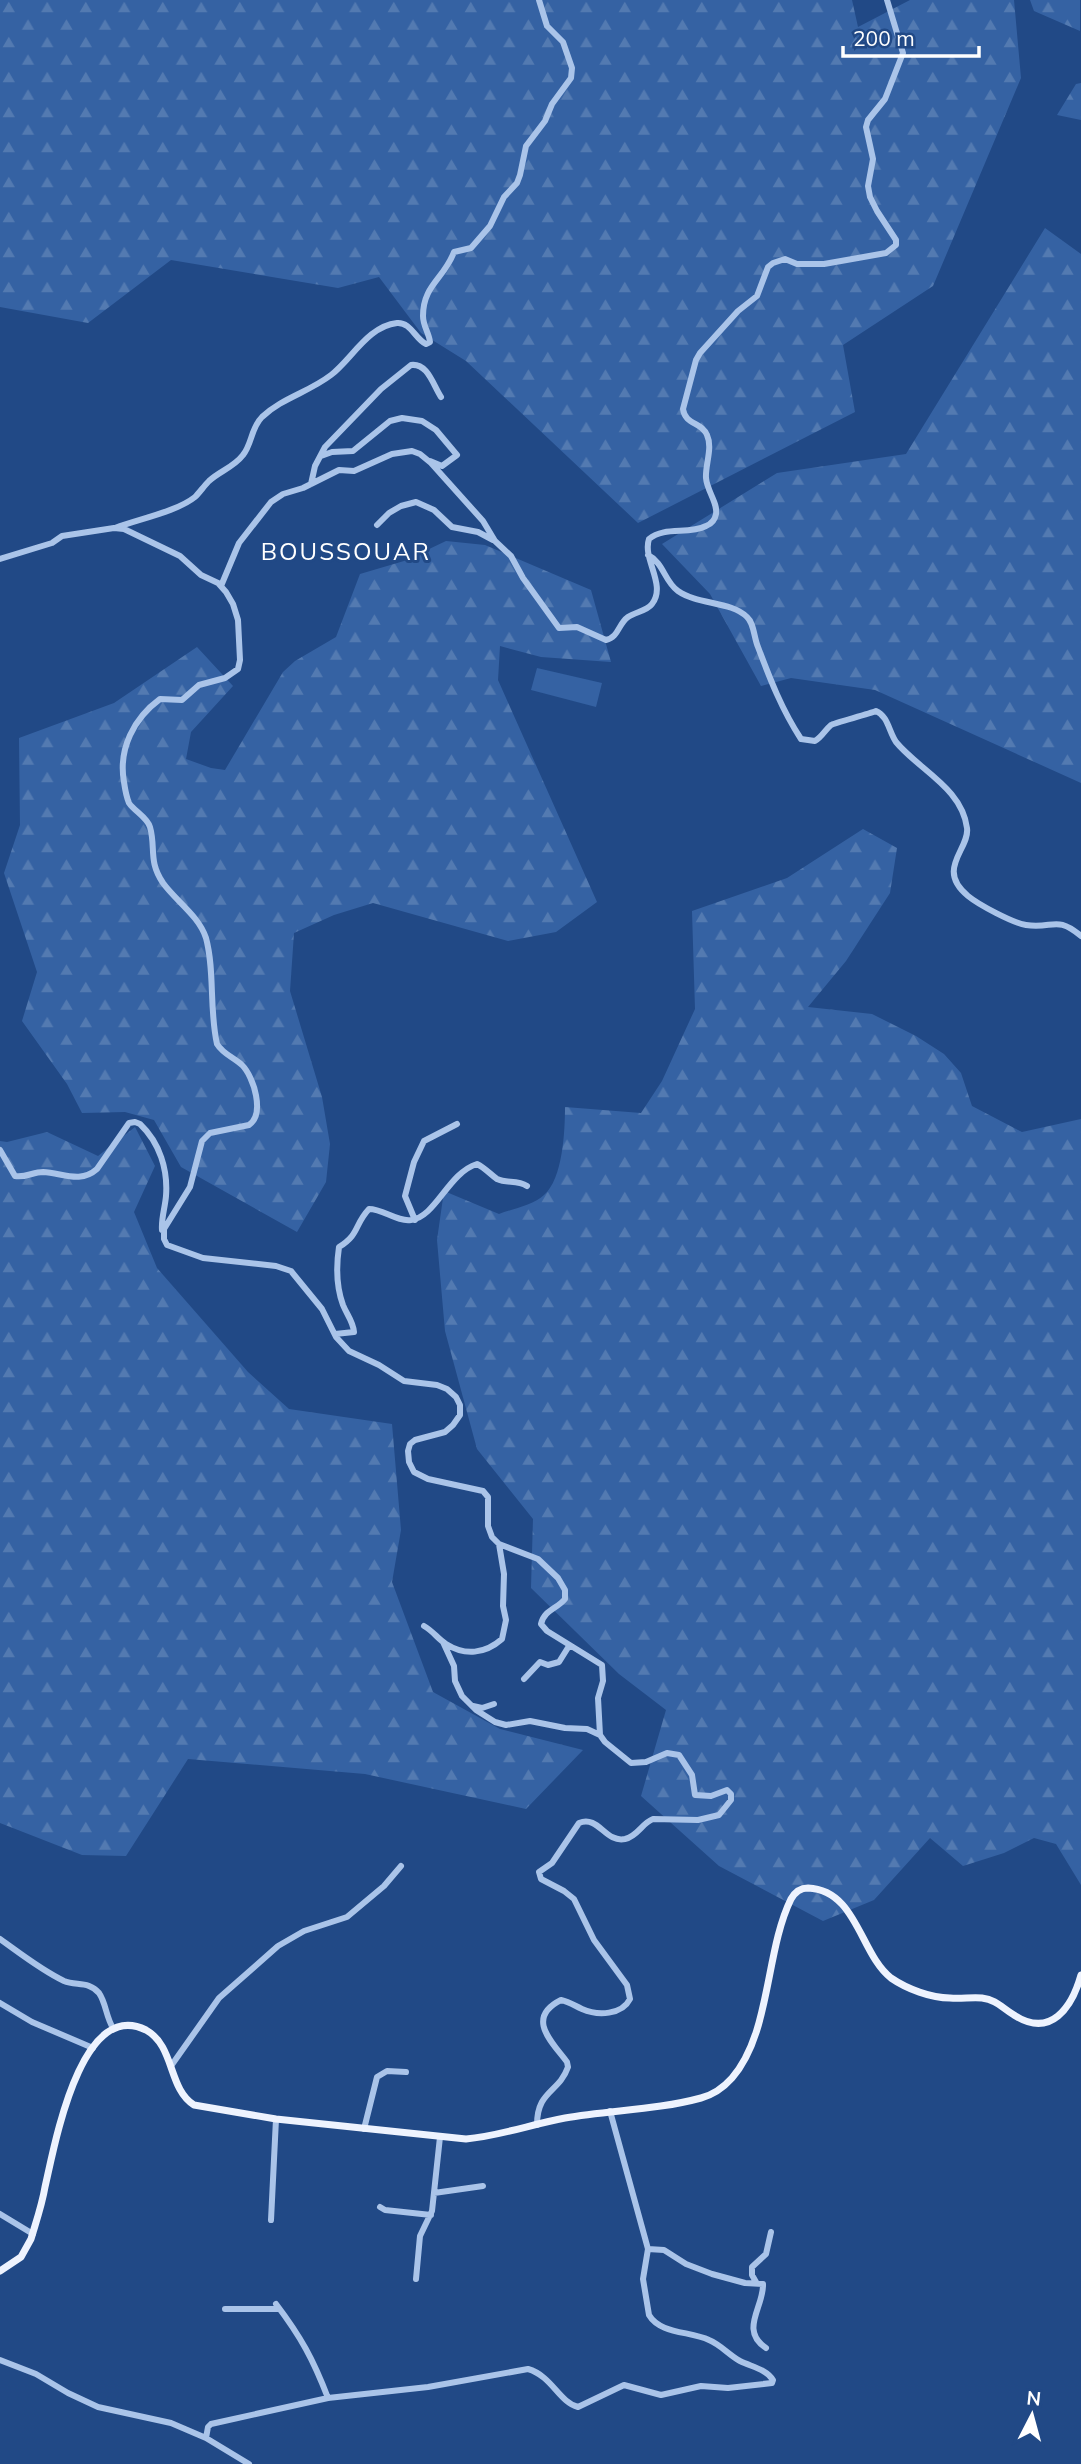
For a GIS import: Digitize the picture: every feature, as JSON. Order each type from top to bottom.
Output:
[{"type":"main road","points":[[2,2267],[21,2257],[33,2234],[66,2099],[100,2037],[113,2028],[129,2026],[145,2030],[163,2048],[179,2091],[194,2105],[276,2119],[364,2129],[440,2137],[483,2137],[610,2111],[703,2097],[716,2092],[731,2079],[748,2053],[792,1897],[805,1888],[827,1894],[844,1909],[856,1922],[881,1968],[892,1978],[933,1996],[993,2000],[1016,2017],[1031,2022],[1044,2022],[1065,2012],[1072,2003],[1081,1975]]},
{"type":"street","points":[[0,559],[52,543],[62,536],[114,528],[193,498],[209,481],[242,457],[261,418],[289,398],[328,377],[360,344],[386,327],[403,324],[409,327],[421,342],[430,342],[423,317],[426,292],[450,264],[454,252],[471,248],[490,226],[504,197],[517,183],[526,146],[571,78],[572,68],[566,50],[559,36],[547,26],[538,0]]},
{"type":"street","points":[[377,525],[406,503],[416,502],[435,510],[452,527],[478,532],[495,541],[511,556],[523,578],[559,628],[583,629],[606,640],[615,635],[626,618],[653,603],[656,581],[647,545],[649,539],[654,535],[695,530],[715,520],[716,506],[706,478],[709,442],[707,433],[684,416],[684,400],[695,360],[738,311],[758,296],[768,267],[773,262],[785,259],[809,265],[886,253],[896,245],[896,240],[870,197],[868,186],[873,159],[866,127],[868,120],[885,99],[903,53],[887,0]]},
{"type":"street","points":[[311,484],[325,447],[370,400],[411,365],[423,367],[441,397]]},
{"type":"street","points":[[320,457],[332,452],[353,451],[390,421],[402,418],[422,421],[436,430],[457,455],[442,466],[427,460]]},
{"type":"street","points":[[221,586],[239,543],[271,502],[338,470],[354,471],[402,450],[420,454],[427,460],[483,521],[495,541]]},
{"type":"street","points":[[114,528],[137,534],[180,556],[201,575],[221,586],[233,604],[238,620],[239,669],[234,675],[199,685],[182,700],[160,699],[151,705],[135,726],[123,752],[126,794],[150,827],[155,868],[175,898],[198,921],[206,939],[217,1044],[221,1051],[242,1066],[258,1103],[254,1122],[210,1133],[202,1141],[190,1187],[166,1224],[164,1239]]},
{"type":"street","points":[[649,555],[660,564],[671,585],[681,593],[703,602],[731,607],[751,621],[754,638],[781,705],[801,739],[815,741],[832,724],[876,712],[884,715],[897,743],[941,782],[953,796],[964,817],[967,834],[958,853],[954,873],[958,884],[968,896],[1023,925],[1049,926],[1060,923],[1069,925],[1081,936]]},
{"type":"street","points":[[0,1150],[15,1176],[44,1172],[83,1177],[91,1175],[97,1169],[129,1123],[140,1124],[162,1157],[166,1173],[166,1198],[161,1226],[167,1245],[203,1258],[276,1266],[291,1271],[322,1309],[335,1334],[349,1351],[404,1381],[437,1385],[456,1397],[460,1405],[460,1415],[453,1425],[445,1432],[431,1438],[415,1440],[410,1444],[409,1462],[414,1472],[428,1479],[483,1492],[488,1497],[488,1526],[492,1537],[499,1544],[538,1559],[558,1578],[565,1590],[565,1599],[542,1617],[541,1624],[547,1632],[602,1665],[603,1681],[598,1698],[600,1735]]},
{"type":"street","points":[[415,1220],[405,1196],[414,1161],[424,1141],[457,1124]]},
{"type":"street","points":[[335,1334],[354,1332],[354,1323],[344,1307],[338,1283],[336,1264],[339,1247],[353,1238],[362,1216],[369,1209],[415,1220],[435,1204],[451,1181],[477,1164],[490,1171],[497,1179],[527,1186]]},
{"type":"street","points":[[424,1626],[443,1642],[458,1650],[472,1653],[488,1649],[502,1639],[506,1620],[503,1606],[504,1574],[499,1544]]},
{"type":"street","points":[[443,1642],[454,1667],[457,1686],[471,1706],[495,1723],[506,1725],[530,1721],[587,1729],[600,1735],[631,1763],[646,1762],[667,1753],[679,1755],[692,1775],[695,1795],[711,1796],[727,1790],[731,1794],[731,1800],[719,1815],[698,1820],[653,1819],[635,1835],[625,1839],[608,1836],[596,1824],[585,1821],[579,1823],[552,1863],[539,1872],[541,1879],[574,1899],[594,1940],[626,1985],[630,1999],[623,2008],[606,2013],[593,2013],[561,2000],[547,2013],[543,2026],[545,2035],[567,2062],[568,2067],[562,2078],[541,2100],[537,2125]]},
{"type":"street","points":[[524,1678],[540,1662],[548,1665],[561,1661],[569,1646]]},
{"type":"street","points":[[471,1706],[482,1708],[494,1704]]},
{"type":"street","points":[[171,2066],[219,1998],[278,1946],[304,1931],[347,1917],[384,1886],[401,1866]]},
{"type":"street","points":[[0,1939],[44,1972],[70,1983],[91,1986],[99,1993],[106,2018],[113,2028]]},
{"type":"street","points":[[0,2003],[32,2022],[93,2048]]},
{"type":"street","points":[[364,2129],[377,2077],[387,2071],[406,2072]]},
{"type":"street","points":[[206,2438],[211,2424],[328,2398],[428,2387],[528,2369],[549,2381],[570,2404],[578,2407],[624,2385],[661,2395],[701,2386],[728,2388],[772,2383],[774,2380],[769,2374],[740,2361],[709,2340],[662,2327],[652,2320],[642,2279],[648,2249],[610,2111]]},
{"type":"street","points":[[271,2220],[276,2119]]},
{"type":"street","points":[[416,2279],[420,2236],[431,2215],[440,2137]]},
{"type":"street","points":[[434,2193],[483,2186]]},
{"type":"street","points":[[380,2207],[385,2210],[431,2215]]},
{"type":"street","points":[[0,2214],[33,2234]]},
{"type":"street","points":[[756,2282],[752,2267],[766,2254],[771,2232]]},
{"type":"street","points":[[648,2249],[664,2250],[686,2264],[727,2279],[745,2283],[756,2282],[764,2286],[753,2333],[756,2341],[765,2348]]},
{"type":"street","points":[[225,2309],[278,2307],[299,2334],[313,2359],[328,2398]]},
{"type":"street","points":[[0,2360],[36,2374],[98,2407],[158,2419],[206,2438],[249,2464]]},
{"type":"green space","points":[[0,0],[852,0],[858,27],[910,0],[1014,0],[1021,78],[933,286],[843,345],[855,412],[638,523],[466,361],[421,333],[379,277],[338,288],[171,260],[88,323],[0,307]]},
{"type":"green space","points":[[1030,0],[1080,0],[1080,31],[1034,11]]},
{"type":"green space","points":[[1081,83],[1081,120],[1057,115],[1076,84]]},
{"type":"green space","points":[[1045,228],[1081,254],[1081,783],[875,690],[791,678],[761,686],[710,594],[662,544],[777,473],[906,454]]},
{"type":"green space","points":[[446,541],[485,545],[591,590],[611,662],[541,657],[500,646],[498,680],[597,902],[556,932],[508,941],[373,903],[334,915],[294,933],[290,991],[322,1097],[330,1144],[326,1182],[297,1232],[181,1167],[154,1120],[125,1112],[82,1113],[67,1084],[22,1021],[37,972],[4,873],[20,825],[19,738],[114,703],[197,647],[233,686],[191,732],[186,759],[225,770],[283,672],[295,661],[336,637],[360,574],[404,561]]},
{"type":"green space","points":[[537,668],[602,683],[596,707],[531,690]]},
{"type":"green space","points":[[863,829],[897,848],[890,893],[846,961],[808,1007],[872,1014],[916,1036],[944,1054],[961,1073],[972,1106],[1022,1132],[1081,1119],[1081,1885],[1056,1844],[1034,1838],[1004,1853],[963,1866],[930,1838],[874,1900],[823,1921],[719,1866],[641,1796],[666,1710],[619,1674],[531,1588],[533,1519],[477,1449],[445,1331],[437,1240],[444,1191],[499,1214],[529,1204],[544,1195],[550,1188],[559,1166],[565,1107],[641,1113],[662,1081],[695,1009],[692,911],[787,878]]},
{"type":"green space","points":[[135,1127],[155,1166],[134,1212],[157,1268],[248,1372],[289,1409],[392,1424],[401,1530],[392,1582],[433,1692],[500,1729],[583,1750],[526,1809],[365,1774],[188,1759],[126,1856],[82,1855],[0,1823],[0,1141],[7,1142],[47,1132],[98,1156]]},
{"type":"district","name":"BOUSSOUAR","points":[[346,552]]}]
